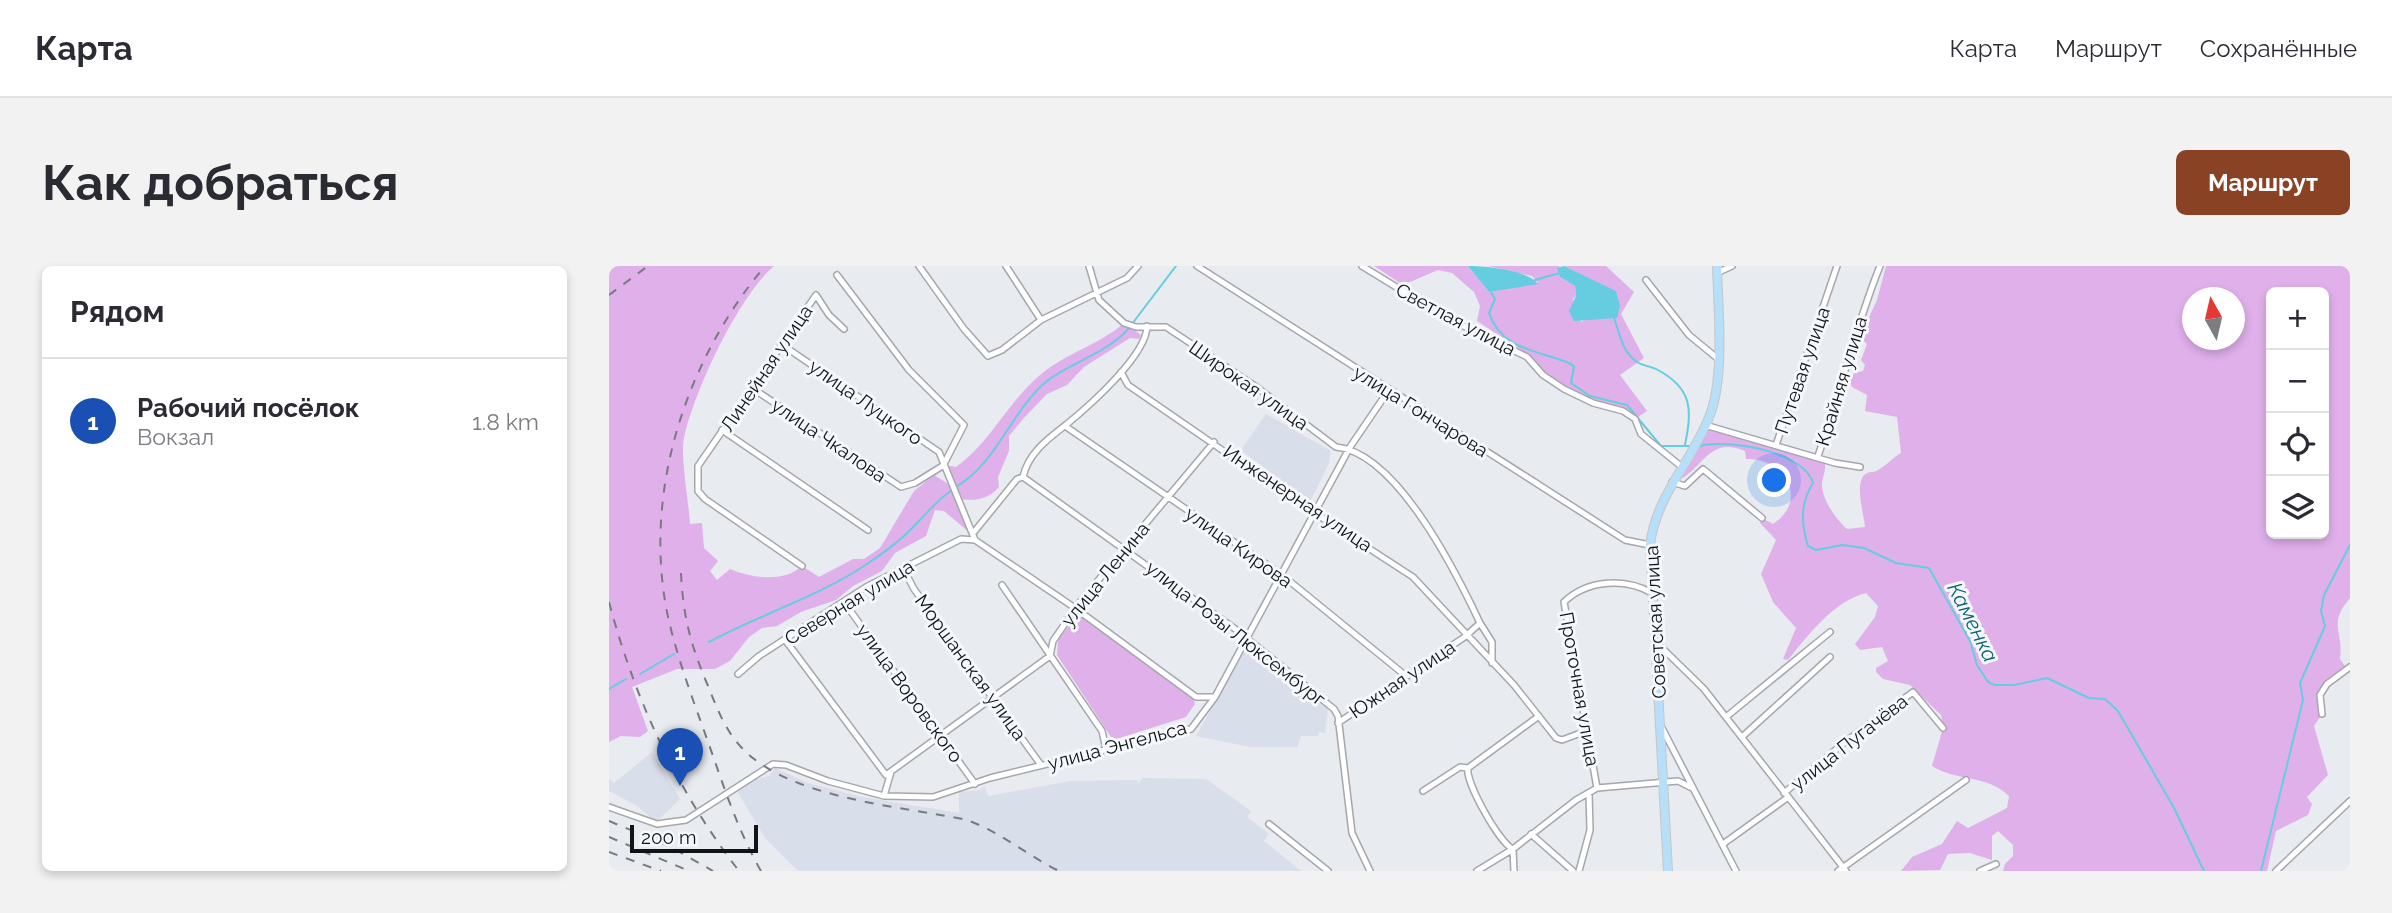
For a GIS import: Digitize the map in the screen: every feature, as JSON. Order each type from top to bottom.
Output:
[{"type":"main road","name":"Советская улица","points":[[1668,871],[1650,545],[1653,521],[1672,482],[1697,442],[1713,405],[1717,358],[1717,270]]},
{"type":"street","points":[[919,266],[988,356],[994,355],[1041,320],[1127,278],[1137,266]]},
{"type":"street","points":[[1006,266],[1041,320]]},
{"type":"street","points":[[974,532],[1017,479],[1023,477],[1025,467],[1035,452],[1121,372],[1144,342],[1147,326],[1136,327],[1124,323],[1107,310],[1097,293],[1089,266]]},
{"type":"street","name":"улица Гончарова","points":[[1196,266],[1625,540],[1650,545]]},
{"type":"street","name":"Светлая улица","points":[[1362,266],[1447,318],[1527,357],[1543,375],[1564,389],[1593,404],[1623,411],[1635,419],[1641,435],[1682,467]]},
{"type":"street","points":[[1717,270],[1732,266]]},
{"type":"street","name":"Путевая улица","points":[[1705,425],[1776,445],[1837,266]]},
{"type":"street","name":"Крайняя улица","points":[[1860,467],[1835,463],[1818,456],[1842,387],[1862,310],[1880,266]]},
{"type":"street","points":[[837,275],[909,370],[964,425],[944,465],[974,532],[975,540],[1075,608],[1196,697],[1215,697]]},
{"type":"street","points":[[1646,280],[1689,335],[1717,358]]},
{"type":"street","name":"Линейная улица","points":[[802,566],[705,499],[698,491],[698,466],[816,295],[829,315],[844,329]]},
{"type":"street","name":"Широкая улица","points":[[1147,326],[1166,327],[1255,386],[1336,447],[1350,447],[1403,492],[1457,574],[1492,642],[1492,663]]},
{"type":"street","name":"улица Луцкого","points":[[781,344],[939,452],[944,465]]},
{"type":"street","name":"Инженерная улица","points":[[1121,372],[1128,385],[1413,577],[1466,636]]},
{"type":"street","name":"улица Чкалова","points":[[752,388],[901,487],[915,483],[944,465]]},
{"type":"street","points":[[1350,447],[1382,400],[1396,395]]},
{"type":"street","name":"улица Кирова","points":[[1065,426],[1282,575],[1406,676]]},
{"type":"street","points":[[722,430],[868,530]]},
{"type":"street","name":"улица Ленина","points":[[891,771],[1050,656],[1053,641],[1075,608],[1214,442]]},
{"type":"street","points":[[1776,445],[1818,456]]},
{"type":"street","name":"улица Энгельса","points":[[609,807],[657,824],[686,820],[773,764],[786,765],[828,781],[884,796],[933,797],[1041,765],[1191,729],[1215,697],[1350,447]]},
{"type":"street","points":[[1672,482],[1685,485],[1703,469],[1762,519]]},
{"type":"street","name":"улица Розы Люксембург","points":[[1023,477],[1126,548],[1247,638],[1334,709],[1338,723]]},
{"type":"street","name":"Северная улица","points":[[738,674],[759,656],[903,568],[961,539],[975,540]]},
{"type":"street","name":"Моршанская улица","points":[[903,568],[914,589],[1041,765]]},
{"type":"street","name":"Проточная улица","points":[[1597,789],[1565,602],[1571,595],[1600,584],[1634,583],[1653,593]]},
{"type":"street","points":[[1002,585],[1102,731],[1106,749]]},
{"type":"street","name":"улица Воровского","points":[[844,602],[975,784]]},
{"type":"street","points":[[1466,636],[1480,623]]},
{"type":"street","points":[[1726,717],[1831,632]]},
{"type":"street","name":"Широкая улица","points":[[1466,636],[1556,738],[1562,740],[1585,731]]},
{"type":"street","name":"Южная улица","points":[[1338,723],[1466,636]]},
{"type":"street","points":[[1655,640],[1704,689],[1842,870],[1966,780]]},
{"type":"street","points":[[786,641],[882,773],[891,771],[884,796]]},
{"type":"street","points":[[1742,737],[1830,657]]},
{"type":"street","points":[[2322,713],[2319,695],[2327,684],[2350,667]]},
{"type":"street","name":"улица Пугачёва","points":[[1723,844],[1786,795],[1845,742],[1913,692],[1944,728]]},
{"type":"street","points":[[1423,791],[1460,767],[1468,768],[1539,716]]},
{"type":"street","points":[[1338,723],[1352,833],[1370,871]]},
{"type":"street","name":"Советская улица","points":[[1661,725],[1736,871]]},
{"type":"street","points":[[1468,768],[1468,780],[1504,846],[1513,849]]},
{"type":"street","points":[[1477,871],[1513,849],[1597,789],[1662,781],[1678,781],[1692,788]]},
{"type":"street","points":[[1579,871],[1590,830],[1589,793]]},
{"type":"street","points":[[2276,871],[2350,801]]},
{"type":"street","points":[[1269,824],[1328,871]]},
{"type":"street","points":[[1531,834],[1573,871]]},
{"type":"street","points":[[1513,849],[1514,871]]},
{"type":"street","points":[[1980,871],[1996,864]]},
{"type":"shaded area","points":[[609,266],[774,266],[746,299],[719,346],[697,396],[684,438],[690,524],[702,523],[704,548],[718,561],[710,571],[717,580],[730,569],[748,575],[777,577],[802,566],[819,577],[853,559],[864,559],[880,548],[914,491],[934,475],[950,485],[944,465],[956,467],[968,457],[1040,375],[1124,323],[1141,335],[1139,339],[1130,338],[1084,367],[1067,385],[1047,394],[1024,418],[1009,436],[1009,451],[998,477],[999,487],[981,499],[958,499],[970,533],[944,511],[935,510],[926,536],[895,553],[882,571],[853,586],[836,600],[801,612],[777,626],[762,628],[749,637],[730,661],[715,669],[677,669],[632,687],[648,731],[640,737],[621,736],[609,742]]},
{"type":"shaded area","points":[[1374,266],[1468,266],[1489,292],[1538,283],[1532,276],[1488,266],[1559,266],[1560,277],[1575,286],[1576,296],[1573,299],[1581,322],[1587,318],[1605,317],[1616,292],[1564,266],[1606,266],[1634,292],[1621,314],[1644,358],[1620,375],[1647,411],[1635,419],[1623,411],[1593,403],[1543,375],[1524,352],[1477,321],[1480,306],[1474,292],[1452,273],[1438,270],[1403,285]]},
{"type":"shaded area","points":[[1886,266],[2350,266],[2350,598],[2339,615],[2338,622],[2340,659],[2347,669],[2320,695],[2322,714],[2314,726],[2328,775],[2307,797],[2312,804],[2308,815],[2276,831],[2267,871],[2003,871],[2005,864],[2013,856],[2013,845],[1998,831],[1992,836],[1992,860],[1970,853],[1948,854],[1940,870],[1901,871],[1912,857],[1942,844],[1957,821],[1968,828],[2007,808],[2009,796],[1991,784],[1951,774],[1932,766],[1943,728],[1941,715],[1910,685],[1883,679],[1876,672],[1876,668],[1888,661],[1882,647],[1860,650],[1855,644],[1875,617],[1878,606],[1866,593],[1843,603],[1813,630],[1788,660],[1783,659],[1796,628],[1773,602],[1761,574],[1776,540],[1760,523],[1762,518],[1773,524],[1784,514],[1790,503],[1791,492],[1781,472],[1760,460],[1746,459],[1745,451],[1732,447],[1721,448],[1713,451],[1691,472],[1672,482],[1705,425],[1824,461],[1822,489],[1830,508],[1847,529],[1865,527],[1860,498],[1863,477],[1901,453],[1897,417],[1865,411],[1867,395],[1852,387],[1849,379],[1854,373],[1863,371],[1865,365],[1861,360],[1867,344],[1860,337],[1877,300]]},
{"type":"shaded area","points":[[1266,414],[1331,451],[1329,463],[1311,500],[1281,484],[1282,481],[1241,450]]},
{"type":"shaded area","points":[[1078,614],[1193,697],[1195,704],[1186,717],[1113,740],[1057,655],[1058,640]]},
{"type":"shaded area","points":[[1247,646],[1328,709],[1325,733],[1319,732],[1318,736],[1301,736],[1297,747],[1250,747],[1196,736]]},
{"type":"shaded area","points":[[652,752],[680,799],[656,822],[636,805],[609,791],[609,779],[614,783]]},
{"type":"shaded area","points":[[775,768],[808,783],[862,797],[959,813],[959,792],[980,790],[984,786],[988,796],[1071,781],[1137,780],[1138,784],[1142,778],[1206,779],[1251,811],[1247,817],[1269,834],[1264,841],[1301,871],[798,871],[765,838],[737,791],[750,781],[769,776]]},
{"type":"water","points":[[1468,266],[1516,272],[1538,284],[1489,292]]},
{"type":"water","points":[[1564,266],[1616,291],[1620,306],[1617,318],[1574,321],[1569,311],[1576,296],[1575,286],[1560,277],[1557,268]]},
{"type":"waterway","points":[[1132,324],[1176,266]]},
{"type":"waterway","points":[[1535,280],[1560,273]]},
{"type":"waterway","name":"Каменка","points":[[1491,292],[1495,299],[1489,313],[1495,326],[1512,342],[1571,364],[1574,367],[1571,383],[1590,396],[1627,405],[1661,446],[1691,446]]},
{"type":"waterway","points":[[1614,318],[1622,342],[1632,358],[1669,377],[1684,393],[1689,411],[1685,445]]},
{"type":"waterway","points":[[956,487],[983,464],[1023,407],[1047,381],[1111,344],[1129,328]]},
{"type":"waterway","name":"Каменка","points":[[1700,446],[1728,444],[1764,450],[1781,455],[1807,472],[1813,483],[1803,514],[1808,546],[1816,550],[1842,545],[1864,548],[1896,563],[1929,568],[1970,641],[1977,665],[1988,682],[1995,685],[2014,685],[2047,678],[2089,698],[2105,699],[2118,711],[2174,808],[2204,871]]},
{"type":"waterway","points":[[709,642],[848,576],[900,540],[952,490]]},
{"type":"waterway","points":[[2261,871],[2303,700],[2300,683],[2325,626],[2321,611],[2324,595],[2350,545]]},
{"type":"waterway","points":[[640,674],[674,654]]},
{"type":"waterway","points":[[609,689],[626,679]]},
{"type":"railway","points":[[609,295],[648,266]]},
{"type":"railway","points":[[761,871],[731,806],[675,644],[667,612],[661,566],[661,520],[677,429],[693,385],[713,343],[737,303],[765,266]]},
{"type":"railway","points":[[681,573],[689,631],[715,702],[735,740],[762,764],[787,778],[847,798],[967,820],[1059,871]]},
{"type":"railway","points":[[609,602],[632,674],[660,743],[696,809],[739,871]]},
{"type":"railway","points":[[609,821],[669,846],[713,871]]},
{"type":"railway","points":[[609,837],[689,871]]},
{"type":"railway","points":[[609,852],[661,871]]},
{"type":"place","name":"Рабочий посёлок","points":[[680,786]]}]
